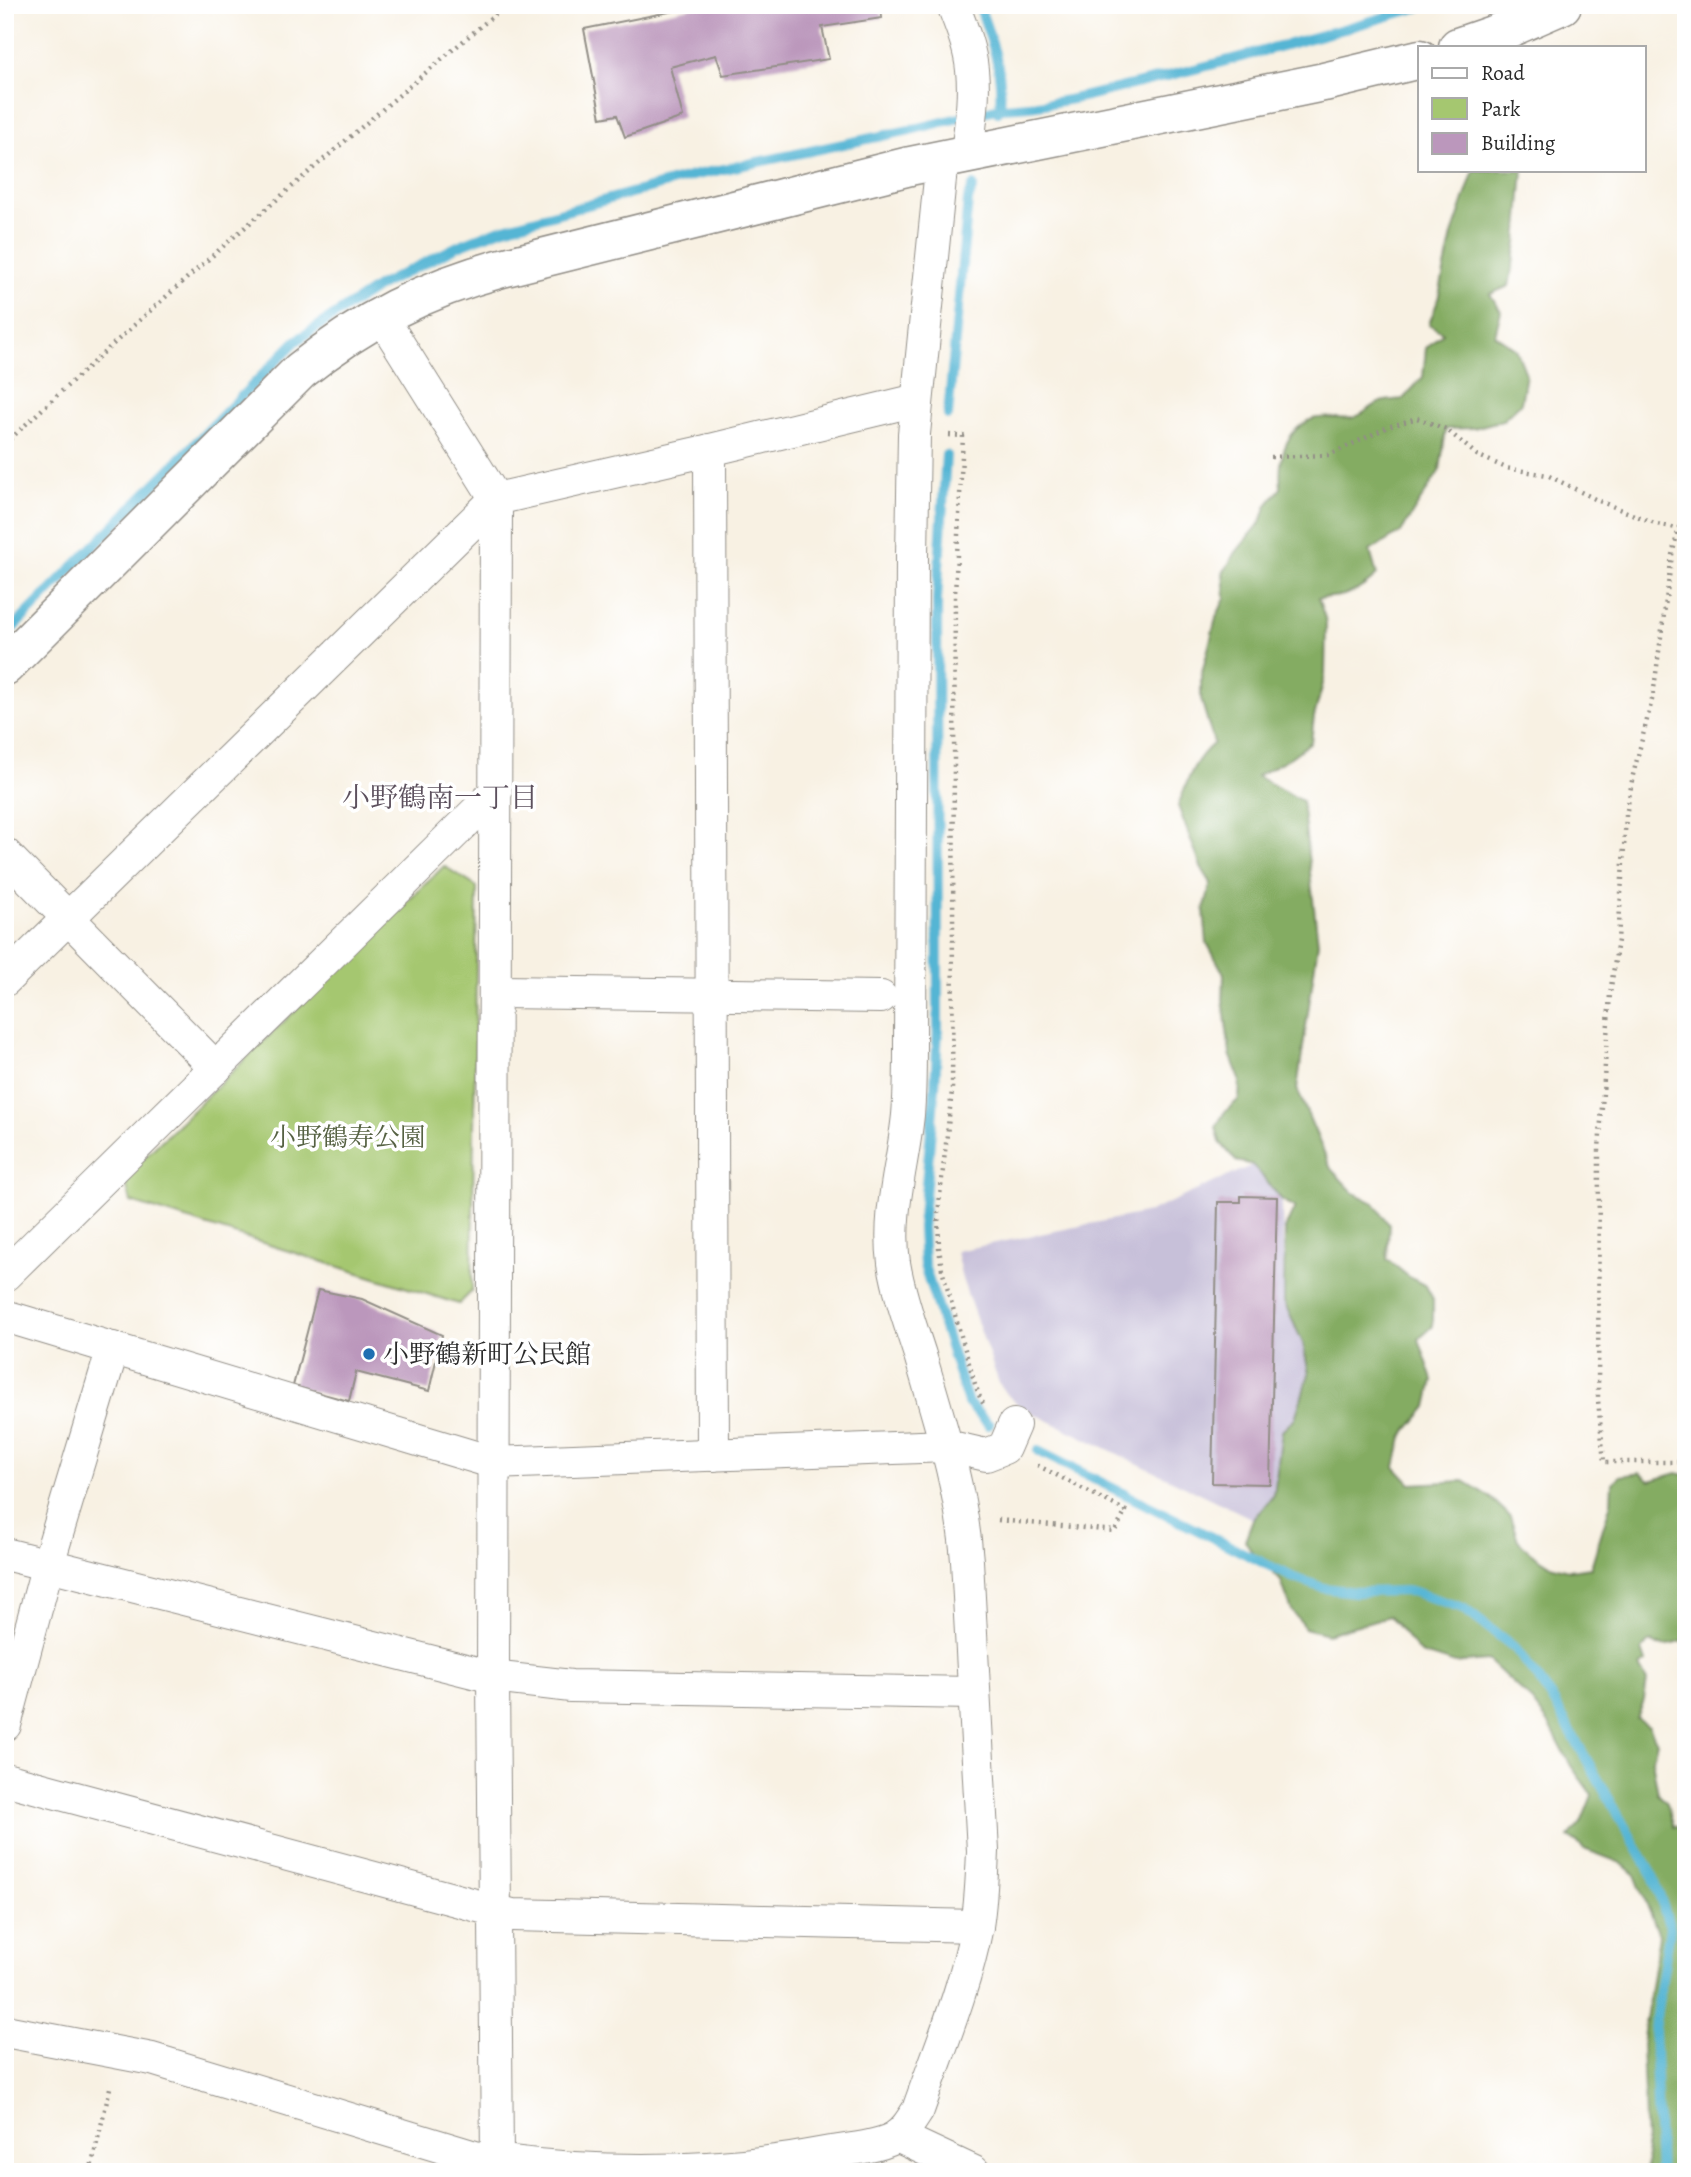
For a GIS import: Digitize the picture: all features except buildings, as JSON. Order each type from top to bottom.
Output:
[{"type":"street","points":[[5,2031],[189,2069],[453,2150],[496,2160],[584,2168],[727,2168],[802,2158],[884,2142],[909,2126],[918,2110],[965,1977],[982,1891],[983,1851],[966,1542],[947,1446],[901,1295],[892,1236],[908,1114],[910,1046],[914,434],[955,157],[973,102],[969,53],[953,5]]},
{"type":"street","points":[[1461,46],[1562,5]]},
{"type":"street","points":[[5,666],[300,371],[333,346],[423,294],[473,276],[955,157],[1324,82],[1418,59]]},
{"type":"street","points":[[381,316],[496,499],[493,1678],[496,2160]]},
{"type":"street","points":[[5,980],[496,499],[918,400]]},
{"type":"street","points":[[710,450],[713,1455]]},
{"type":"street","points":[[5,1276],[496,792]]},
{"type":"street","points":[[5,854],[216,1068]]},
{"type":"street","points":[[496,992],[881,997]]},
{"type":"street","points":[[5,1316],[495,1463],[947,1446],[986,1455],[1009,1437]]},
{"type":"street","points":[[5,1724],[48,1564],[113,1348]]},
{"type":"street","points":[[5,1554],[493,1678],[571,1686],[974,1693]]},
{"type":"street","points":[[5,1779],[495,1911],[537,1916],[977,1926]]},
{"type":"street","points":[[897,2136],[975,2172]]},
{"type":"path","points":[[5,444],[97,356],[319,162],[506,5]]},
{"type":"path","points":[[1271,457],[1329,455],[1388,427],[1417,418],[1446,429],[1477,455],[1506,468],[1547,475],[1657,524],[1686,530]]},
{"type":"path","points":[[962,1517],[1115,1531],[1126,1511],[1009,1437],[981,1401],[942,1270],[938,1213],[952,1091],[955,594],[963,436]]},
{"type":"path","points":[[1686,499],[1672,555],[1653,696],[1633,775],[1626,816],[1599,1149],[1598,1400],[1604,1462],[1686,1462]]},
{"type":"path","points":[[90,2172],[119,2053]]},
{"type":"shaded area","points":[[1253,1165],[1282,1200],[1284,1302],[1303,1343],[1309,1374],[1295,1418],[1282,1431],[1274,1495],[1253,1519],[1022,1408],[1005,1393],[962,1279],[956,1251],[1149,1212]]},
{"type":"green space","points":[[1473,172],[1523,172],[1517,244],[1509,286],[1490,294],[1501,311],[1495,335],[1516,349],[1526,374],[1521,403],[1503,420],[1474,428],[1446,429],[1440,470],[1401,532],[1370,551],[1377,575],[1350,593],[1318,598],[1326,621],[1325,676],[1314,717],[1311,742],[1257,776],[1302,801],[1318,943],[1297,1089],[1331,1169],[1354,1193],[1374,1203],[1389,1225],[1387,1259],[1409,1277],[1426,1286],[1433,1299],[1433,1326],[1419,1339],[1433,1380],[1427,1407],[1402,1437],[1395,1467],[1411,1484],[1464,1481],[1490,1497],[1510,1516],[1518,1540],[1530,1552],[1550,1565],[1569,1570],[1591,1567],[1611,1502],[1612,1483],[1620,1476],[1640,1473],[1650,1481],[1677,1473],[1686,1475],[1686,1640],[1667,1645],[1649,1642],[1642,1650],[1646,1662],[1639,1667],[1647,1681],[1637,1719],[1649,1726],[1657,1742],[1652,1760],[1658,1794],[1667,1803],[1674,1827],[1686,1826],[1686,2172],[1647,2172],[1642,2044],[1659,1935],[1635,1875],[1621,1863],[1585,1849],[1569,1837],[1581,1823],[1592,1795],[1571,1766],[1549,1724],[1529,1698],[1488,1660],[1452,1663],[1420,1653],[1389,1616],[1327,1634],[1305,1628],[1292,1611],[1281,1581],[1255,1557],[1245,1540],[1253,1519],[1274,1495],[1282,1431],[1295,1418],[1309,1374],[1303,1343],[1284,1302],[1285,1228],[1295,1207],[1282,1200],[1253,1165],[1236,1161],[1220,1142],[1216,1127],[1224,1113],[1239,1099],[1240,1080],[1230,1054],[1223,999],[1224,974],[1207,943],[1204,910],[1211,883],[1201,867],[1178,806],[1196,764],[1214,743],[1201,699],[1201,677],[1216,618],[1225,598],[1223,573],[1236,552],[1261,522],[1267,505],[1281,488],[1282,457],[1295,430],[1313,419],[1352,418],[1381,402],[1403,399],[1423,377],[1426,348],[1443,333],[1429,324],[1438,300],[1452,235]]},
{"type":"green space","name":"小野鶴寿公園","points":[[444,866],[477,887],[472,1291],[459,1304],[131,1202],[124,1177]]},
{"type":"waterway","points":[[5,636],[296,341],[379,286],[458,246],[501,229],[696,175],[910,130],[1000,108],[998,67],[979,5]]},
{"type":"waterway","points":[[998,112],[1000,108],[1057,102],[1152,80],[1426,5]]},
{"type":"waterway","points":[[948,415],[968,200],[973,186]]},
{"type":"waterway","points":[[946,455],[937,600],[938,1027],[922,1227],[924,1265],[968,1403],[989,1425]]},
{"type":"waterway","points":[[1038,1451],[1294,1578],[1324,1588],[1354,1592],[1411,1591],[1463,1608],[1515,1648],[1551,1697],[1654,1878],[1670,1928],[1654,2029],[1660,2172]]},
{"type":"place","name":"小野鶴新町公民館","points":[[369,1354]]},
{"type":"district","name":"小野鶴南一丁目","points":[[440,797]]}]
